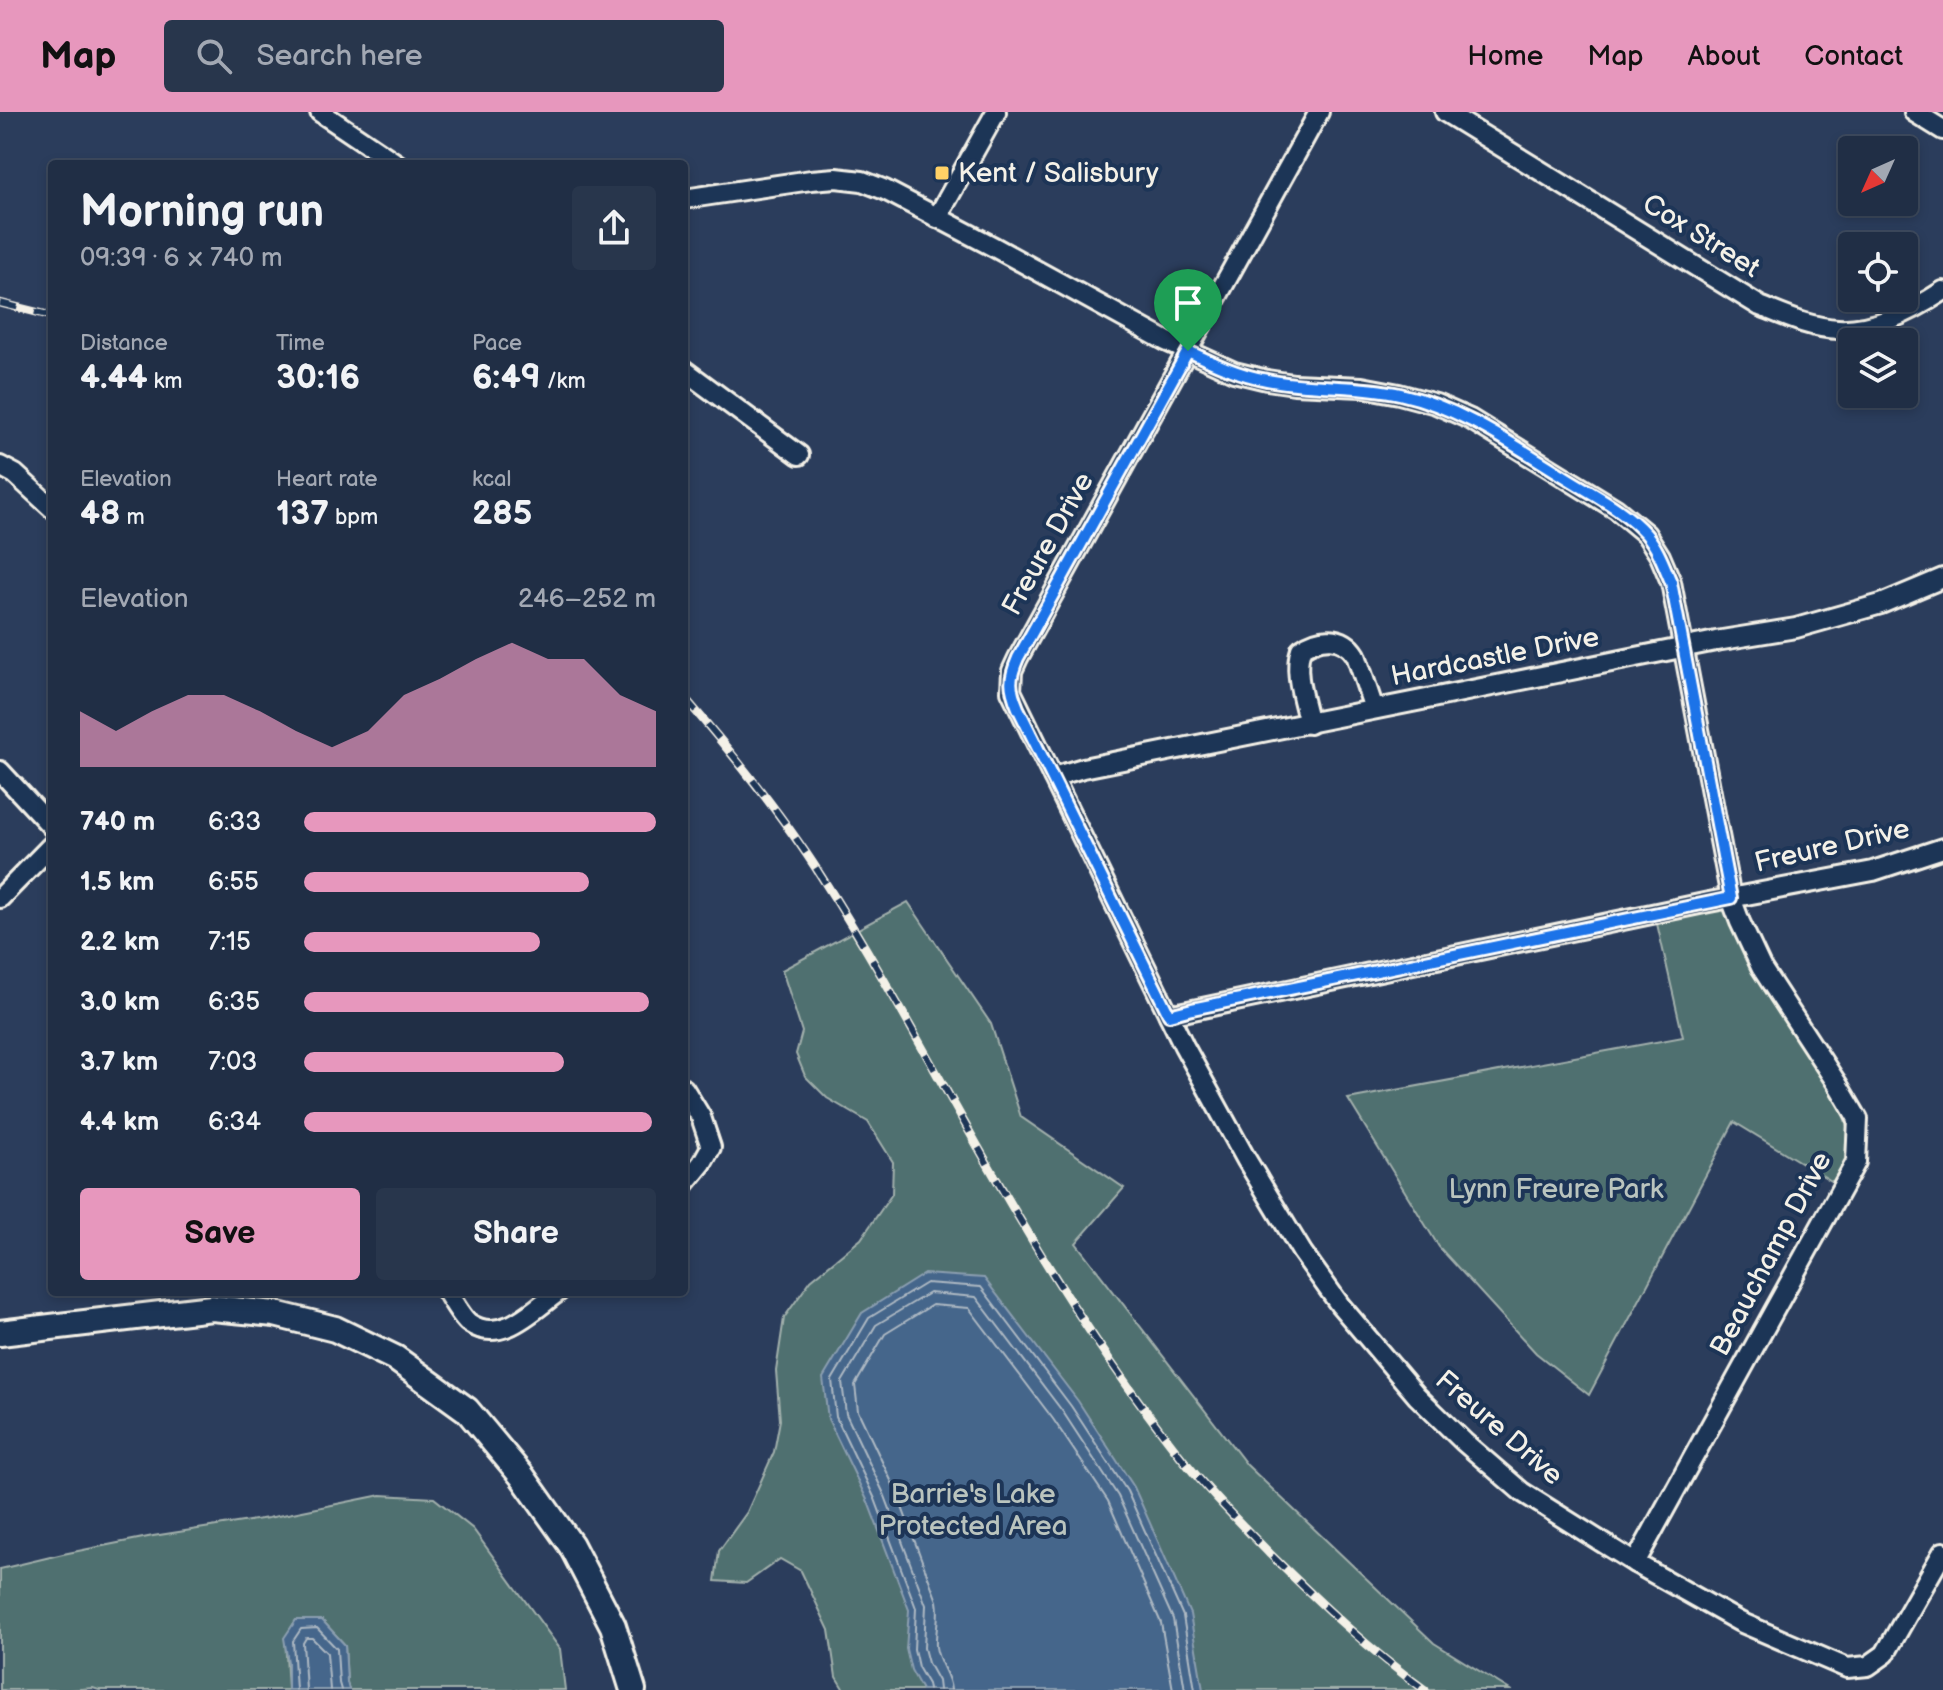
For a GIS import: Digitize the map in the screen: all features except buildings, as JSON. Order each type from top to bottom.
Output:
[{"type":"main road","points":[[0,1333],[212,1308],[275,1314],[335,1329],[395,1358],[467,1410],[522,1476],[571,1545],[613,1626],[633,1690]]},
{"type":"street","points":[[320,112],[391,160]]},
{"type":"street","points":[[937,218],[996,112]]},
{"type":"street","name":"Freure Drive","points":[[1319,112],[1018,658],[1012,671],[1011,691],[1184,1046],[1302,1252],[1381,1355],[1464,1442],[1522,1492],[1635,1563],[1740,1622],[1847,1668],[1868,1666],[1885,1654],[1943,1552]]},
{"type":"street","name":"Cox Street","points":[[1445,112],[1760,306],[1787,317],[1840,329],[1862,326],[1918,308],[1943,291]]},
{"type":"street","points":[[1914,112],[1943,130]]},
{"type":"street","name":"Beauchamp Drive","points":[[688,198],[836,178],[862,181],[885,190],[1188,351],[1234,372],[1267,380],[1362,387],[1436,404],[1483,427],[1616,509],[1646,534],[1671,582],[1731,898],[1761,967],[1858,1119],[1856,1162],[1635,1563]]},
{"type":"street","points":[[688,373],[799,455]]},
{"type":"street","points":[[0,466],[15,474],[48,504]]},
{"type":"street","name":"Hardcastle Drive","points":[[1053,777],[1083,768],[1374,709],[1796,628],[1881,604],[1943,578]]},
{"type":"street","points":[[1309,724],[1298,658],[1301,649],[1318,640],[1337,640],[1351,648],[1374,709]]},
{"type":"street","points":[[0,771],[48,823]]},
{"type":"street","name":"Freure Drive","points":[[1169,1015],[1873,871],[1943,848]]},
{"type":"street","points":[[0,898],[48,849]]},
{"type":"street","points":[[688,1096],[701,1117],[711,1147],[688,1180]]},
{"type":"street","points":[[450,1296],[468,1323],[491,1331],[508,1328],[552,1296]]},
{"type":"green space","name":"Barrie's Lake Protected Area","points":[[908,902],[991,1024],[1021,1117],[1124,1188],[1076,1243],[1247,1465],[1434,1643],[1510,1690],[844,1690],[836,1677],[829,1630],[801,1571],[780,1559],[746,1583],[715,1581],[719,1551],[747,1512],[774,1452],[780,1420],[776,1371],[784,1318],[811,1280],[861,1239],[892,1194],[893,1162],[868,1122],[827,1098],[805,1076],[796,1054],[802,1032],[782,970]]},
{"type":"green space","name":"Lynn Freure Park","points":[[1729,902],[1749,967],[1840,1103],[1853,1147],[1843,1188],[1734,1122],[1589,1395],[1536,1353],[1439,1247],[1348,1099],[1683,1037],[1655,915]]},
{"type":"green space","points":[[381,1495],[434,1498],[473,1529],[560,1649],[565,1690],[349,1690],[345,1645],[322,1620],[296,1620],[285,1638],[288,1690],[0,1690],[0,1569],[153,1536],[268,1518]]},
{"type":"water","points":[[924,1274],[984,1278],[1078,1401],[1134,1487],[1190,1614],[1203,1690],[922,1690],[911,1670],[906,1649],[909,1610],[868,1502],[828,1419],[823,1378],[862,1313]]},
{"type":"water","points":[[296,1620],[322,1620],[345,1645],[349,1690],[288,1690],[284,1638]]},
{"type":"railway","points":[[0,303],[48,315]]},
{"type":"railway","points":[[688,702],[756,784],[821,876],[1037,1248],[1135,1396],[1199,1478],[1270,1554],[1364,1642],[1425,1690]]},
{"type":"place","name":"Kent / Salisbury","points":[[942,173]]},
{"type":"route","points":[[1188,351],[1234,372],[1267,380],[1362,387],[1436,404],[1470,419],[1616,509],[1646,534],[1671,582],[1731,898],[1169,1015],[1018,708],[1010,681],[1018,658],[1188,351]]}]
